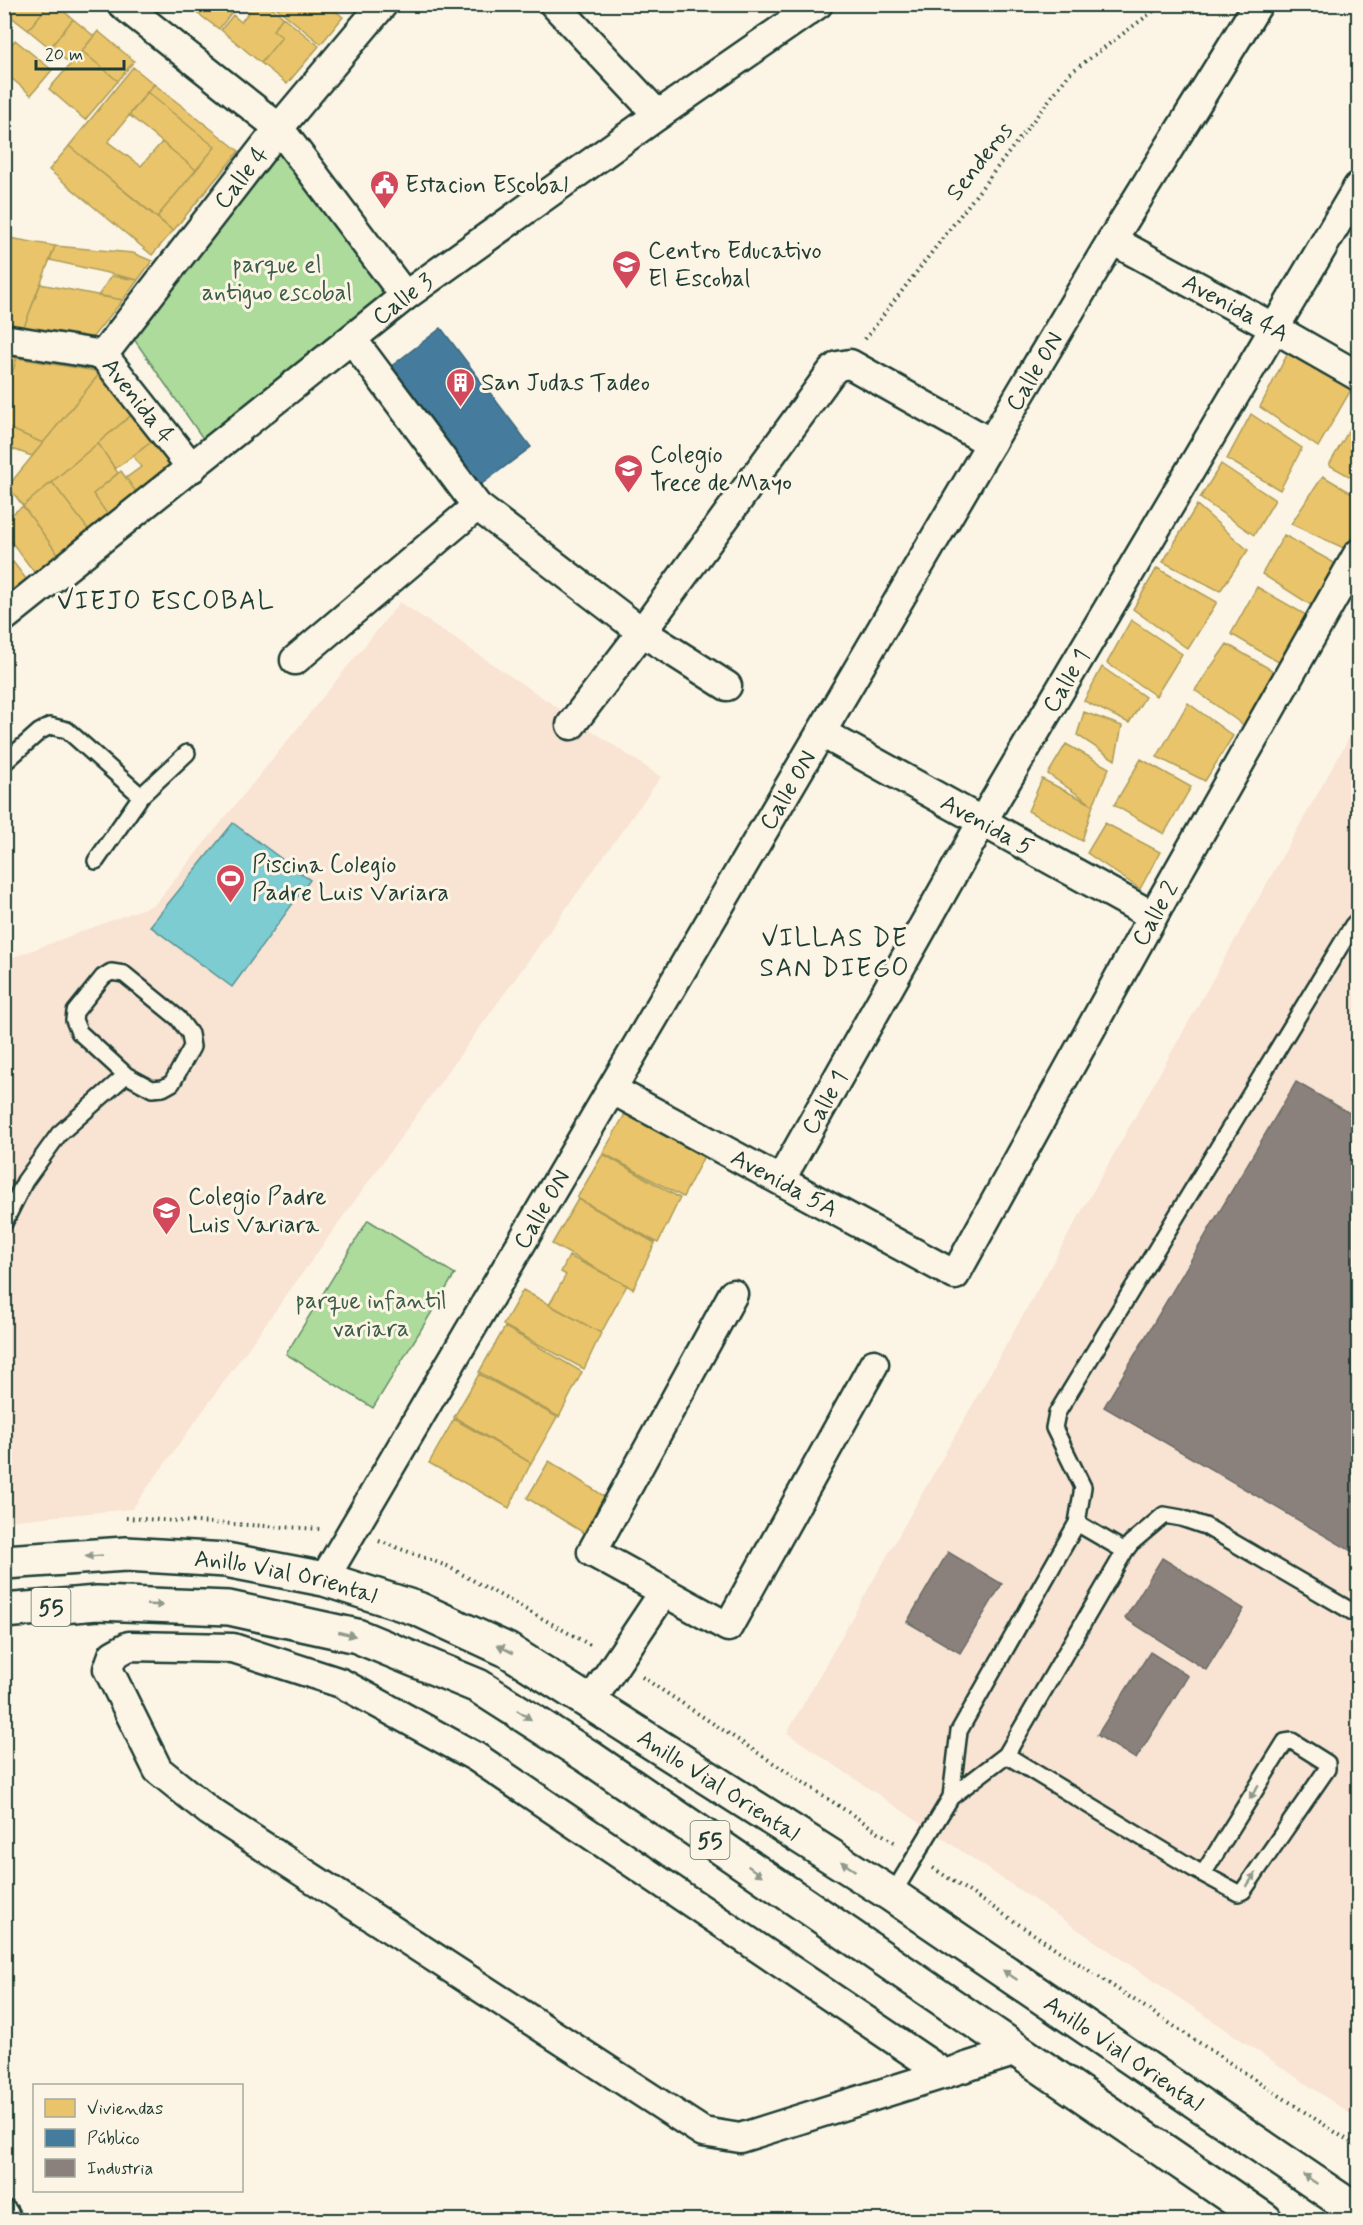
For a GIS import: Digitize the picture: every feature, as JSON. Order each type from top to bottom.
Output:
[{"type":"highway","name":"Anillo Vial Oriental","points":[[4,1562],[126,1554],[226,1560],[324,1579],[418,1609],[507,1650],[591,1701],[892,1895],[1359,2212]]},
{"type":"highway","name":"Anillo Vial Oriental","points":[[4,1611],[97,1603],[229,1608],[357,1636],[478,1686],[599,1764],[1265,2220]]},
{"type":"highway","points":[[4,1634],[97,1603]]},
{"type":"street","points":[[122,4],[279,128],[405,296]]},
{"type":"street","name":"Calle 4","points":[[103,355],[279,128],[383,4]]},
{"type":"street","points":[[554,4],[658,115]]},
{"type":"street","name":"Calle 3","points":[[4,617],[405,296],[818,4]]},
{"type":"street","name":"Calle 0N","points":[[324,1579],[991,443],[1112,240],[1258,4]]},
{"type":"street","name":"Calle 1","points":[[781,1179],[982,822],[1359,187]]},
{"type":"street","name":"Avenida 4A","points":[[1112,240],[1359,376]]},
{"type":"street","name":"Avenida 4","points":[[4,339],[103,355],[192,468]]},
{"type":"street","points":[[352,339],[477,506],[642,632],[727,686]]},
{"type":"street","points":[[571,725],[642,632],[832,370],[846,363],[991,443]]},
{"type":"street","points":[[295,660],[477,506]]},
{"type":"street","name":"Calle 2","points":[[955,1275],[1153,916],[1359,554]]},
{"type":"street","name":"Avenida 5","points":[[822,734],[1153,916]]},
{"type":"street","name":"Avenida 5A","points":[[613,1090],[955,1275]]},
{"type":"street","points":[[733,1294],[592,1552],[728,1627],[874,1364]]},
{"type":"street","points":[[591,1701],[664,1592]]},
{"type":"street","points":[[945,2074],[476,1757],[341,1683],[232,1648],[129,1646],[113,1655],[108,1669],[158,1770],[210,1811],[703,2132],[740,2138],[945,2074],[1017,2051]]},
{"type":"street","points":[[4,2215],[6,2220]]},
{"type":"lane","points":[[4,763],[39,732],[50,726],[67,729],[141,796]]},
{"type":"lane","points":[[96,861],[141,796],[187,753]]},
{"type":"lane","points":[[951,1797],[959,1731],[1077,1523],[1083,1487],[1054,1428],[1058,1413],[1353,925],[1359,920]]},
{"type":"lane","points":[[111,972],[124,974],[177,1018],[190,1034],[192,1047],[172,1083],[163,1088],[152,1089],[126,1075],[79,1032],[74,1020],[75,1011],[103,977],[111,972]]},
{"type":"lane","points":[[4,1223],[25,1181],[59,1134],[126,1075]]},
{"type":"lane","points":[[892,1895],[951,1797],[1006,1755],[1125,1551],[1131,1543],[1164,1515],[1205,1526],[1359,1616]]},
{"type":"lane","points":[[1077,1523],[1125,1551]]},
{"type":"lane","points":[[1006,1755],[1203,1874],[1238,1893],[1243,1891],[1327,1769],[1327,1763],[1292,1741],[1285,1742],[1203,1874]]},
{"type":"path","name":"Senderos","points":[[846,363],[1070,73],[1163,4]]},
{"type":"path","points":[[126,1518],[351,1530],[447,1566],[618,1661],[1359,2147]]},
{"type":"shaded area","name":"Colegio Padre Luis Variara","points":[[400,602],[661,777],[132,1509],[5,1521],[5,964],[14,957],[155,904]]},
{"type":"shaded area","points":[[1358,722],[1358,2119],[787,1733]]},
{"type":"green space","name":"parque el antiguo escobal","points":[[281,142],[394,293],[206,443],[127,329]]},
{"type":"green space","name":"parque infantil variara","points":[[368,1220],[455,1274],[373,1408],[286,1354]]},
{"type":"water","name":"Piscina Colegio Padre Luis Variara","points":[[233,823],[310,880],[232,987],[150,926]]},
{"type":"building: Viviendas","points":[[11,4],[49,4],[28,30],[5,12]]},
{"type":"building: Viviendas","points":[[49,4],[55,4],[73,19],[50,48],[28,30]]},
{"type":"building: Viviendas","points":[[198,4],[238,4],[219,29],[193,10]]},
{"type":"building: Viviendas","points":[[242,4],[268,4],[283,17],[273,30],[282,37],[261,63],[221,30],[233,15],[241,22],[249,12]]},
{"type":"building: Viviendas","points":[[272,4],[335,4],[332,8],[343,17],[321,44]]},
{"type":"building: Viviendas","points":[[283,17],[319,46],[287,84],[261,63],[282,37],[273,30]]},
{"type":"building: Viviendas","points":[[73,19],[94,36],[71,64],[50,48]]},
{"type":"building: Viviendas","points":[[98,31],[134,61],[118,81],[82,51]]},
{"type":"building: Viviendas","points":[[15,40],[52,70],[31,95],[4,72],[4,53]]},
{"type":"building: Viviendas","points":[[82,51],[118,81],[85,120],[49,89]]},
{"type":"building: Viviendas","points":[[133,67],[154,84],[108,142],[141,166],[162,142],[196,170],[157,217],[69,146]]},
{"type":"building: Viviendas","points":[[154,84],[239,151],[173,231],[157,217],[215,147],[147,92]]},
{"type":"building: Viviendas","points":[[147,92],[215,147],[196,170],[129,115]]},
{"type":"building: Viviendas","points":[[69,146],[173,231],[152,255],[49,170]]},
{"type":"building: Viviendas","points":[[4,237],[55,246],[24,327],[4,324]]},
{"type":"building: Viviendas","points":[[55,246],[133,253],[152,261],[138,280],[50,260]]},
{"type":"building: Viviendas","points":[[111,276],[138,280],[123,300],[98,296]]},
{"type":"building: Viviendas","points":[[40,284],[123,300],[91,339],[24,327]]},
{"type":"building: Viviendas","points":[[1288,353],[1352,388],[1318,447],[1260,407]]},
{"type":"building: Viviendas","points":[[4,356],[17,358],[4,399]]},
{"type":"building: Viviendas","points":[[17,358],[101,372],[43,443],[4,426],[4,399]]},
{"type":"building: Viviendas","points":[[105,367],[136,411],[23,506],[8,486]]},
{"type":"building: Viviendas","points":[[136,411],[155,439],[115,469],[98,443]]},
{"type":"building: Viviendas","points":[[1251,414],[1302,448],[1280,490],[1227,459]]},
{"type":"building: Viviendas","points":[[1356,418],[1358,419],[1358,481],[1329,465]]},
{"type":"building: Viviendas","points":[[4,426],[43,443],[32,456],[4,446]]},
{"type":"building: Viviendas","points":[[155,439],[175,469],[139,496],[126,478],[141,467],[133,456]]},
{"type":"building: Viviendas","points":[[98,443],[118,473],[93,494],[110,518],[91,533],[52,482]]},
{"type":"building: Viviendas","points":[[1221,464],[1275,500],[1254,535],[1200,498]]},
{"type":"building: Viviendas","points":[[121,471],[139,496],[110,518],[93,494]]},
{"type":"building: Viviendas","points":[[1323,476],[1358,497],[1358,523],[1346,549],[1291,524]]},
{"type":"building: Viviendas","points":[[52,482],[91,533],[60,557],[23,506]]},
{"type":"building: Viviendas","points":[[1197,505],[1248,550],[1220,591],[1163,562]]},
{"type":"building: Viviendas","points":[[23,506],[60,557],[37,576],[4,532],[4,520]]},
{"type":"building: Viviendas","points":[[1284,535],[1338,565],[1314,607],[1262,574]]},
{"type":"building: Viviendas","points":[[13,562],[30,584],[4,602],[4,569]]},
{"type":"building: Viviendas","points":[[1157,568],[1217,602],[1188,649],[1133,609]]},
{"type":"building: Viviendas","points":[[1257,587],[1306,615],[1280,663],[1231,634]]},
{"type":"building: Viviendas","points":[[1131,620],[1182,654],[1156,696],[1107,663]]},
{"type":"building: Viviendas","points":[[1227,644],[1275,672],[1246,727],[1195,690]]},
{"type":"building: Viviendas","points":[[1102,667],[1145,697],[1129,723],[1084,701]]},
{"type":"building: Viviendas","points":[[1188,703],[1233,736],[1205,781],[1157,757]]},
{"type":"building: Viviendas","points":[[1084,712],[1122,726],[1115,760],[1077,735]]},
{"type":"building: Viviendas","points":[[1066,744],[1109,768],[1093,805],[1048,774]]},
{"type":"building: Viviendas","points":[[1141,759],[1191,787],[1164,834],[1114,805]]},
{"type":"building: Viviendas","points":[[1042,779],[1093,805],[1082,841],[1028,811]]},
{"type":"building: Viviendas","points":[[1105,823],[1160,852],[1140,889],[1087,853]]},
{"type":"building: Viviendas","points":[[629,1107],[706,1152],[683,1197],[603,1153]]},
{"type":"building: Viviendas","points":[[603,1154],[680,1198],[658,1243],[577,1198]]},
{"type":"building: Viviendas","points":[[578,1199],[655,1243],[633,1289],[552,1244]]},
{"type":"building: Viviendas","points":[[569,1256],[627,1285],[601,1333],[549,1305],[566,1275],[561,1272]]},
{"type":"building: Viviendas","points":[[523,1290],[601,1333],[584,1369],[503,1325]]},
{"type":"building: Viviendas","points":[[505,1327],[582,1372],[559,1417],[479,1372]]},
{"type":"building: Viviendas","points":[[479,1374],[557,1417],[531,1463],[454,1417]]},
{"type":"building: Viviendas","points":[[454,1419],[531,1463],[509,1508],[429,1463]]},
{"type":"building: Viviendas","points":[[549,1461],[604,1496],[584,1533],[527,1498]]},
{"type":"building: Público","name":"San Judas Tadeo","points":[[441,328],[531,447],[479,486],[389,368]]},
{"type":"building: Industria","points":[[1296,1082],[1358,1118],[1358,1555],[1104,1407]]},
{"type":"building: Industria","points":[[948,1552],[1002,1584],[960,1653],[907,1622]]},
{"type":"building: Industria","points":[[1162,1558],[1244,1609],[1206,1670],[1125,1618]]},
{"type":"building: Industria","points":[[1150,1652],[1188,1676],[1136,1759],[1097,1735]]},
{"type":"place","name":"Estacion Escobal","points":[[384,210]]},
{"type":"place","name":"Centro Educativo El Escobal","points":[[627,290]]},
{"type":"place","name":"San Judas Tadeo","points":[[460,408]]},
{"type":"place","name":"Colegio Trece de Mayo","points":[[629,494]]},
{"type":"place","name":"Piscina Colegio Padre Luis Variara","points":[[231,904]]},
{"type":"place","name":"Colegio Padre Luis Variara","points":[[167,1236]]},
{"type":"district","name":"VIEJO ESCOBAL","points":[[166,600]]},
{"type":"district","name":"VILLAS DE SAN DIEGO","points":[[835,952]]}]
